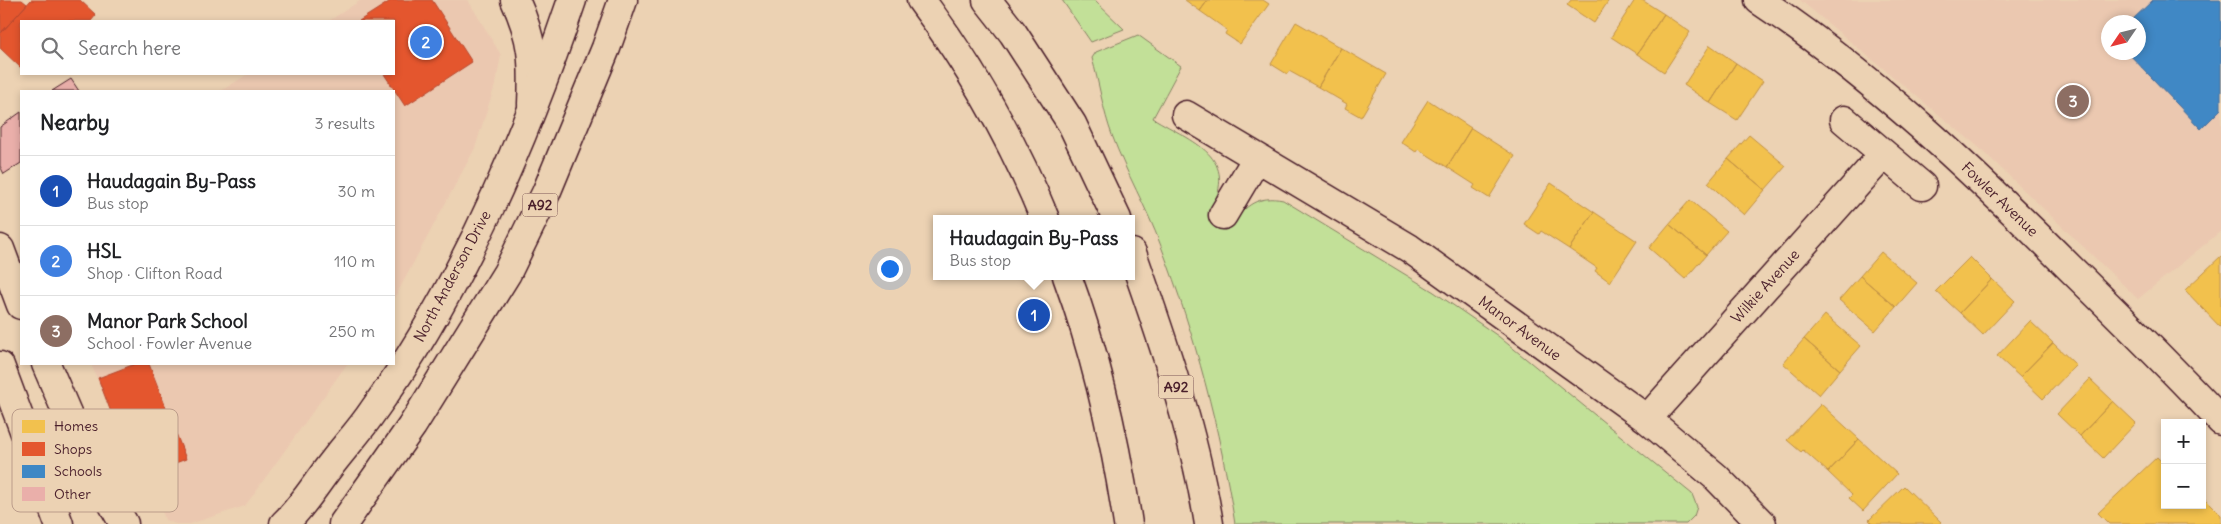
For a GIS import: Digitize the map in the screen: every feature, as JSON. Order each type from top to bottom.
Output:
[{"type":"main road","points":[[515,0],[529,36],[534,63],[531,108]]},
{"type":"main road","name":"North Anderson Drive","points":[[284,524],[373,412],[406,362],[454,276],[494,196],[531,108],[572,0]]},
{"type":"main road","name":"A92","points":[[342,524],[412,426],[507,273],[546,193],[606,48],[623,0]]},
{"type":"main road","points":[[921,0],[981,89],[1008,139],[1043,215]]},
{"type":"main road","points":[[987,0],[1013,33],[1072,124],[1115,215]]},
{"type":"main road","name":"Fowler Avenue","points":[[1759,0],[1801,28],[1884,96],[1990,189],[2221,421]]},
{"type":"main road","name":"Manor Avenue","points":[[1186,116],[1409,248],[1647,419],[1716,477],[1762,524]]},
{"type":"main road","points":[[1844,120],[1922,186]]},
{"type":"main road","name":"Wilkie Avenue","points":[[1647,419],[1884,154]]},
{"type":"main road","points":[[1223,215],[1257,158]]},
{"type":"main road","points":[[0,249],[20,302]]},
{"type":"main road","name":"A92","points":[[1135,262],[1156,321],[1185,416],[1209,524]]},
{"type":"main road","points":[[1068,280],[1087,330],[1106,400],[1118,458],[1128,524]]},
{"type":"main road","points":[[46,365],[65,409]]},
{"type":"main road","points":[[0,366],[16,409]]},
{"type":"main road","points":[[55,512],[59,524]]},
{"type":"main road","points":[[116,512],[124,524]]},
{"type":"shaded area","points":[[361,0],[468,0],[501,55],[496,82],[475,148],[395,297],[395,90],[223,90],[246,75],[395,75],[395,20],[331,20]]},
{"type":"shaded area","points":[[1800,0],[2221,0],[2221,231],[2138,299],[1982,150]]},
{"type":"shaded area","points":[[91,365],[346,365],[245,506],[190,524],[176,524],[165,520],[163,512],[178,512],[178,409],[109,409]]},
{"type":"green space","points":[[1062,0],[1094,0],[1124,29],[1091,42]]},
{"type":"green space","points":[[1138,35],[1181,66],[1153,118],[1197,144],[1208,153],[1216,164],[1220,177],[1218,193],[1210,212],[1233,225],[1242,212],[1253,203],[1267,199],[1283,200],[1434,292],[1498,336],[1692,494],[1697,507],[1694,516],[1686,524],[1235,524],[1214,418],[1185,314],[1161,246],[1112,135],[1092,58],[1096,52]]},
{"type":"building: Homes","points":[[1185,0],[1208,0],[1200,11]]},
{"type":"building: Homes","points":[[1208,0],[1263,0],[1269,4],[1240,44],[1225,34],[1227,30],[1200,11]]},
{"type":"building: Homes","points":[[1571,0],[1609,0],[1594,23],[1567,5]]},
{"type":"building: Homes","points":[[1635,0],[1642,0],[1664,14],[1637,54],[1611,37]]},
{"type":"building: Homes","points":[[1664,14],[1690,32],[1664,72],[1637,54]]},
{"type":"building: Homes","points":[[1296,22],[1341,48],[1318,87],[1289,71],[1287,74],[1271,64]]},
{"type":"building: Homes","points":[[1710,45],[1736,63],[1710,103],[1684,85]]},
{"type":"building: Homes","points":[[1341,48],[1386,74],[1361,117],[1345,108],[1347,104],[1318,87]]},
{"type":"building: Homes","points":[[1736,63],[1763,81],[1737,120],[1710,103]]},
{"type":"building: Homes","points":[[1428,100],[1471,128],[1447,167],[1418,149],[1416,152],[1401,142]]},
{"type":"building: Homes","points":[[1471,128],[1515,156],[1489,198],[1473,188],[1475,185],[1447,167]]},
{"type":"building: Homes","points":[[1749,135],[1786,166],[1765,190],[1728,159]]},
{"type":"building: Homes","points":[[1728,159],[1765,190],[1744,215],[1708,183]]},
{"type":"building: Homes","points":[[1551,183],[1594,212],[1569,249],[1541,231],[1539,234],[1524,224]]},
{"type":"building: Homes","points":[[1690,200],[1727,231],[1706,255],[1669,224]]},
{"type":"building: Homes","points":[[1594,212],[1637,241],[1610,282],[1595,271],[1597,268],[1569,249]]},
{"type":"building: Homes","points":[[1669,224],[1706,255],[1685,279],[1649,248]]},
{"type":"building: Homes","points":[[1881,252],[1917,283],[1896,307],[1860,276]]},
{"type":"building: Homes","points":[[2221,256],[2221,328],[2185,290]]},
{"type":"building: Homes","points":[[1970,257],[1992,279],[1960,313],[1936,291]]},
{"type":"building: Homes","points":[[1860,276],[1896,307],[1875,331],[1839,300]]},
{"type":"building: Homes","points":[[1992,279],[2015,301],[1983,335],[1960,313]]},
{"type":"building: Homes","points":[[1825,315],[1861,346],[1840,370],[1804,339]]},
{"type":"building: Homes","points":[[2030,321],[2053,343],[2020,377],[1997,356]]},
{"type":"building: Homes","points":[[1804,339],[1840,370],[1819,395],[1783,363]]},
{"type":"building: Homes","points":[[2053,343],[2076,365],[2043,399],[2020,377]]},
{"type":"building: Homes","points":[[2090,379],[2113,401],[2080,436],[2057,414]]},
{"type":"building: Homes","points":[[2113,401],[2136,423],[2103,458],[2080,436]]},
{"type":"building: Homes","points":[[1821,404],[1859,439],[1828,472],[1803,450],[1801,452],[1787,440]]},
{"type":"building: Homes","points":[[1859,439],[1897,474],[1863,511],[1849,498],[1852,495],[1828,472]]},
{"type":"building: Homes","points":[[2157,457],[2161,461],[2161,509],[2206,509],[2206,500],[2221,515],[2221,524],[2109,524],[2098,513]]},
{"type":"building: Homes","points":[[1904,486],[1941,522],[1939,524],[1873,524],[1869,520]]},
{"type":"building: Shops","points":[[0,0],[22,0],[27,4],[1,33]]},
{"type":"building: Shops","points":[[31,0],[80,0],[96,15],[92,20],[20,20],[20,67],[0,48],[0,34]]},
{"type":"building: Shops","points":[[392,0],[432,0],[472,62],[405,106],[385,75],[395,75],[395,20],[361,20]]},
{"type":"building: Shops","points":[[132,365],[149,365],[167,409],[110,409],[98,378]]},
{"type":"building: Shops","points":[[178,438],[186,459],[178,462]]},
{"type":"building: Schools","points":[[2153,0],[2221,0],[2221,109],[2201,129],[2135,60],[2146,60],[2146,15],[2137,15]]},
{"type":"building: Other","points":[[71,79],[78,90],[54,90]]},
{"type":"building: Other","points":[[20,113],[20,164],[4,174],[0,166],[0,127]]},
{"type":"place","name":"HSL","points":[[426,42]]},
{"type":"place","name":"Manor Park School","points":[[2073,101]]},
{"type":"place","name":"Haudagain By-Pass","points":[[1034,315]]}]
